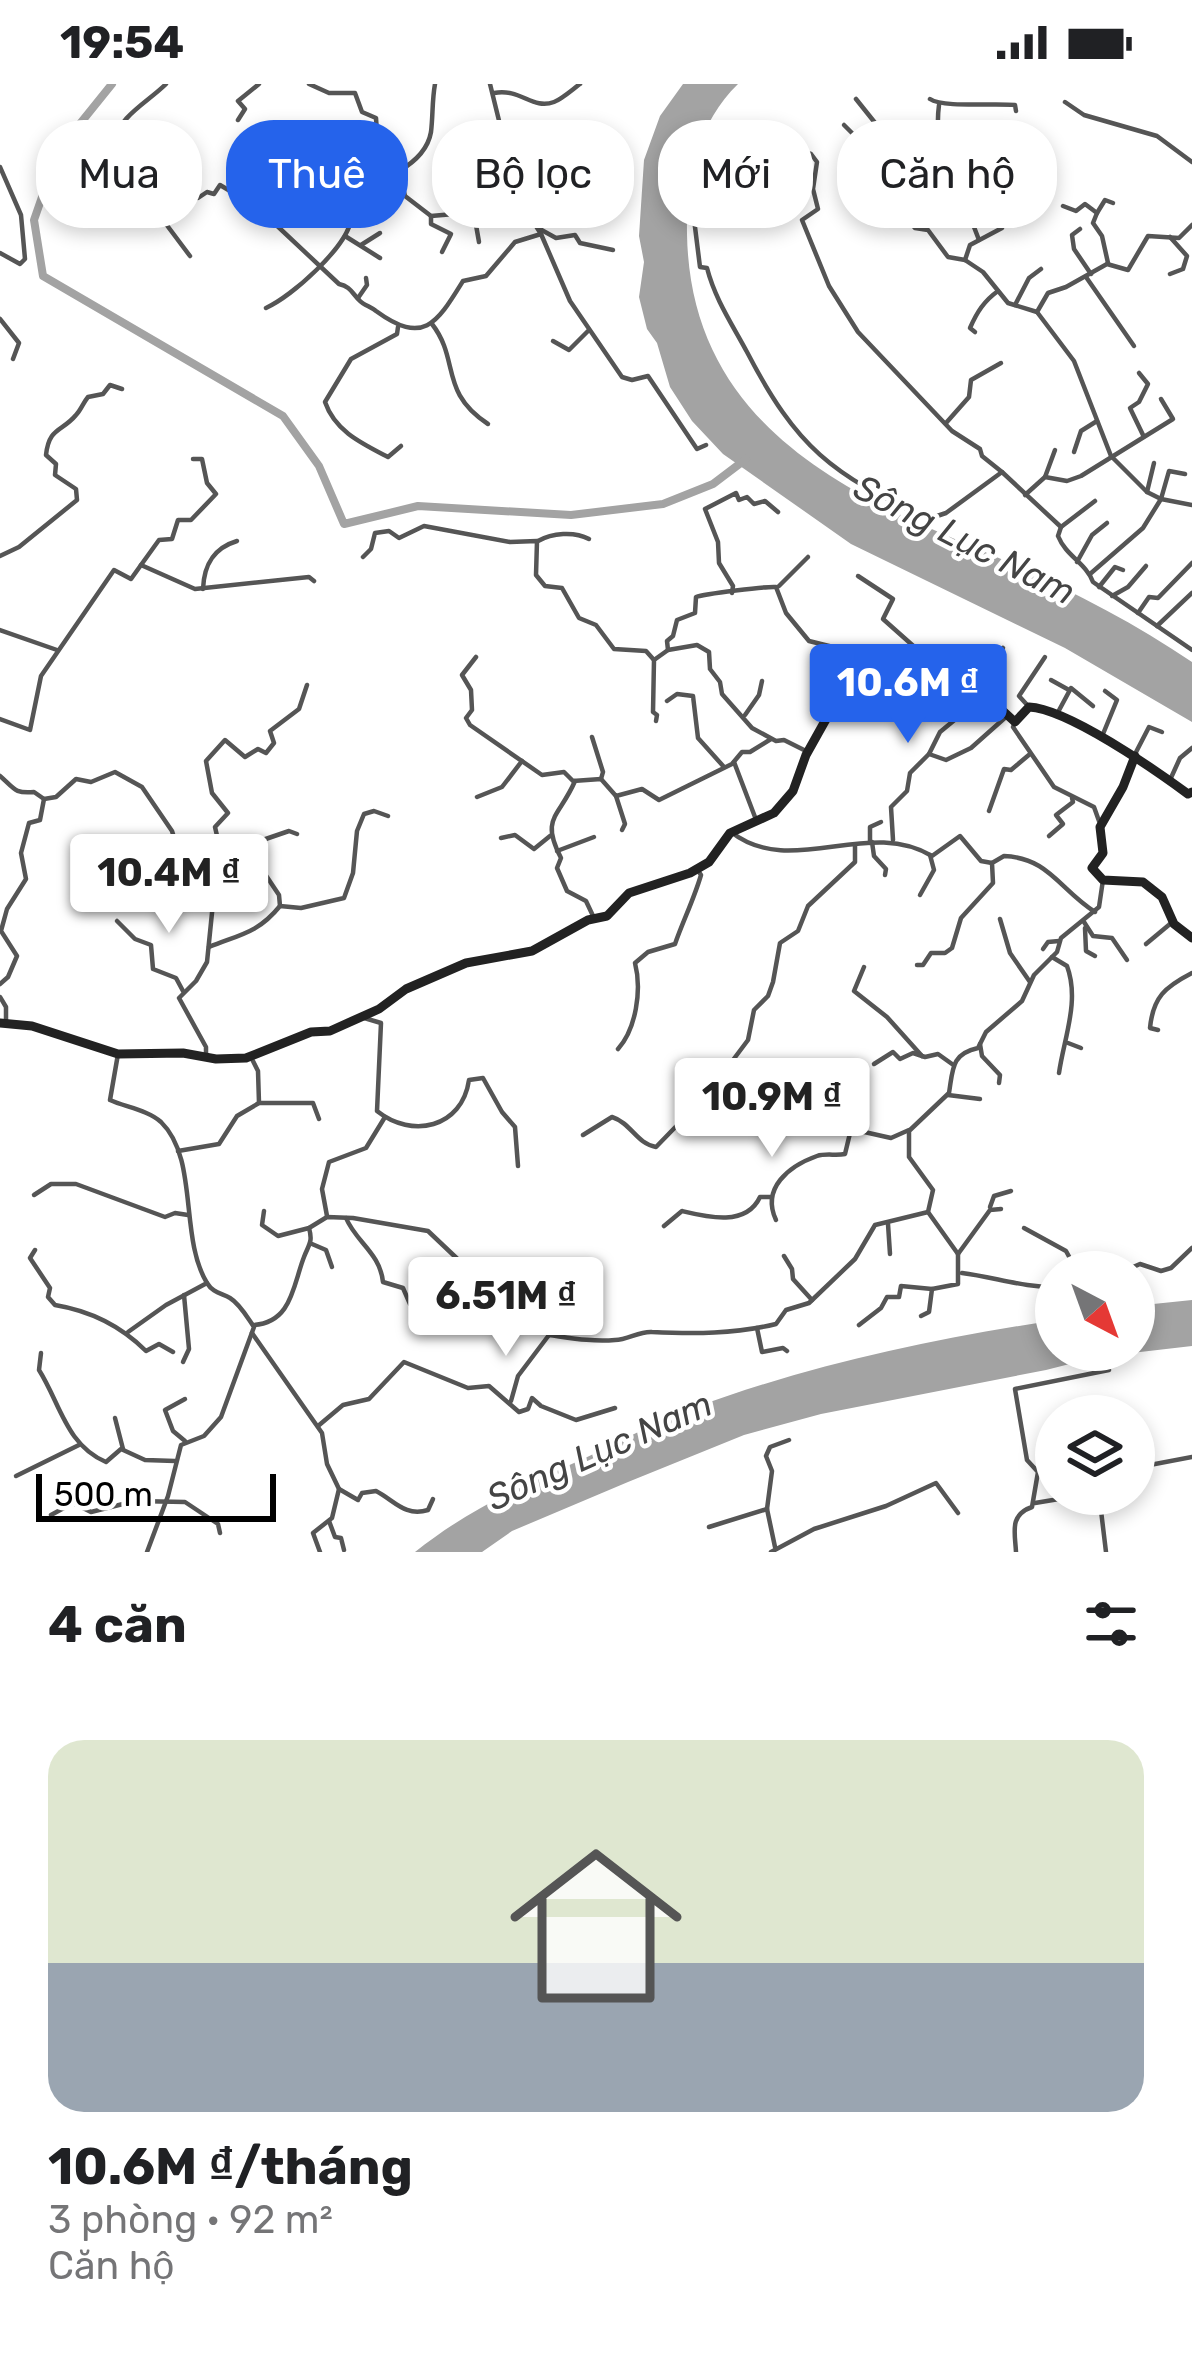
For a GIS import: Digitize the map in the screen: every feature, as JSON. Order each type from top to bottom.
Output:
[{"type":"street","points":[[126,120],[166,84]]},
{"type":"street","points":[[309,84],[329,93],[356,93],[362,112],[376,120]]},
{"type":"street","points":[[408,165],[430,136],[435,84]]},
{"type":"street","points":[[490,84],[500,120]]},
{"type":"street","points":[[494,93],[512,91],[533,102],[554,102],[580,84]]},
{"type":"street","points":[[238,120],[244,109],[238,101],[254,85]]},
{"type":"street","points":[[930,99],[939,105],[995,102],[1015,105],[1016,111]]},
{"type":"street","points":[[856,100],[875,120]]},
{"type":"street","points":[[1065,102],[1078,107],[1084,116],[1157,136],[1192,163]]},
{"type":"street","points":[[939,105],[939,146],[948,178],[979,240]]},
{"type":"street","points":[[813,159],[817,162],[813,189]]},
{"type":"street","points":[[0,167],[21,215],[25,259],[20,264],[0,254]]},
{"type":"street","points":[[190,256],[163,220],[188,194],[198,198],[215,193],[220,185],[254,204],[363,306],[398,326],[421,328],[432,324],[450,304],[463,280],[488,274],[515,242],[539,231],[556,238],[575,235],[580,243],[613,250]]},
{"type":"street","points":[[1108,263],[1102,236],[1093,224],[1105,200],[1113,202]]},
{"type":"street","points":[[408,201],[430,216],[432,226],[450,232],[442,252]]},
{"type":"street","points":[[1063,206],[1076,211],[1085,204],[1097,213]]},
{"type":"street","points":[[1108,263],[1128,270],[1148,236],[1183,237],[1192,225]]},
{"type":"street","points":[[266,308],[282,300],[320,264],[348,228]]},
{"type":"street","points":[[478,228],[479,242]]},
{"type":"street","points":[[537,228],[564,290],[624,379],[650,377],[697,449],[706,445]]},
{"type":"street","points":[[695,228],[699,264],[707,268],[725,315],[766,392],[795,433],[860,485],[928,519],[957,506],[1002,472]]},
{"type":"street","points":[[805,228],[835,298],[859,332],[946,423],[1061,527]]},
{"type":"street","points":[[915,228],[928,230],[948,257],[964,260],[1006,302],[1037,312],[1074,361],[1111,456],[1148,492],[1192,505]]},
{"type":"street","points":[[964,260],[967,248],[1000,228]]},
{"type":"street","points":[[1080,229],[1072,235],[1073,246],[1134,346]]},
{"type":"street","points":[[361,245],[380,233]]},
{"type":"street","points":[[345,236],[380,258]]},
{"type":"street","points":[[1170,238],[1187,256],[1183,269],[1170,274]]},
{"type":"street","points":[[1037,312],[1044,296],[1108,263]]},
{"type":"street","points":[[1015,305],[1029,278],[1041,269]]},
{"type":"street","points":[[358,298],[368,285],[367,278]]},
{"type":"street","points":[[975,332],[970,328],[974,317],[998,291]]},
{"type":"street","points":[[0,319],[18,341],[13,359]]},
{"type":"street","points":[[432,324],[451,367],[456,392],[488,424]]},
{"type":"street","points":[[398,326],[397,334],[350,359],[325,399],[336,425],[357,440],[388,457],[401,446]]},
{"type":"street","points":[[554,341],[568,350],[588,331]]},
{"type":"street","points":[[946,423],[969,397],[971,380],[1001,363]]},
{"type":"street","points":[[1138,374],[1147,385],[1139,402],[1130,408],[1143,435]]},
{"type":"street","points":[[0,556],[77,500],[76,489],[55,475],[56,465],[46,455],[47,443],[88,398],[103,394],[110,385],[122,388]]},
{"type":"street","points":[[1045,477],[1073,480],[1173,418],[1162,398]]},
{"type":"street","points":[[1074,452],[1081,431],[1096,421]]},
{"type":"street","points":[[1025,495],[1045,477],[1055,450]]},
{"type":"street","points":[[0,719],[30,730],[40,676],[112,572],[131,579],[159,540],[172,539],[178,520],[190,521],[215,495],[202,459],[193,459]]},
{"type":"street","points":[[1148,492],[1154,463]]},
{"type":"street","points":[[1090,574],[1143,528],[1161,499],[1169,471],[1185,475]]},
{"type":"street","points":[[732,593],[705,508],[736,493],[740,500],[765,501],[778,512]]},
{"type":"street","points":[[1095,501],[1061,527],[1059,540],[1099,587],[1190,648],[1192,639]]},
{"type":"street","points":[[1077,562],[1092,535],[1107,523]]},
{"type":"street","points":[[363,557],[371,549],[374,533],[391,531],[399,538],[422,526],[510,542],[579,533],[589,539]]},
{"type":"street","points":[[203,589],[207,563],[222,545],[237,541]]},
{"type":"street","points":[[537,541],[536,575],[545,586],[562,588],[579,618],[594,623],[614,649],[645,651],[654,659],[656,721]]},
{"type":"street","points":[[778,587],[808,556]]},
{"type":"street","points":[[1138,614],[1149,597],[1158,598],[1192,563]]},
{"type":"street","points":[[140,566],[184,586],[203,589],[240,581],[309,577],[314,581]]},
{"type":"street","points":[[1112,596],[1128,587],[1146,566]]},
{"type":"street","points":[[1099,587],[1115,567],[1123,570]]},
{"type":"street","points":[[851,1129],[891,1138],[910,1130],[947,1095],[952,1064],[965,1050],[976,1049],[986,1032],[1022,1000],[1059,941],[1095,912],[1103,898],[1103,880],[1091,866],[1103,853],[1095,808],[1054,787],[1011,719],[883,619],[894,599],[858,576]]},
{"type":"street","points":[[668,650],[677,620],[695,613],[696,597],[778,587]]},
{"type":"street","points":[[778,587],[787,614],[807,639],[853,652],[866,679]]},
{"type":"street","points":[[1156,628],[1192,593]]},
{"type":"street","points":[[0,630],[57,650]]},
{"type":"street","points":[[654,659],[668,650],[693,645],[707,649],[722,694],[752,728],[808,752]]},
{"type":"street","points":[[892,842],[892,806],[907,791],[910,773],[962,712],[961,705],[1003,648]]},
{"type":"street","points":[[0,997],[5,1004],[3,1023],[32,1026],[118,1054],[251,1057],[361,1017],[448,970],[485,956],[528,952],[607,916],[629,893],[709,862],[731,832],[774,812],[791,794],[839,696],[919,651]]},
{"type":"street","points":[[476,657],[462,675],[472,698],[466,719],[542,775],[566,772],[575,781],[601,779]]},
{"type":"street","points":[[1045,657],[1019,696],[1030,707],[1057,714],[1135,756],[1190,794]]},
{"type":"street","points":[[917,720],[915,698],[943,667]]},
{"type":"street","points":[[1051,680],[1093,706]]},
{"type":"street","points":[[745,715],[760,695],[762,681]]},
{"type":"street","points":[[208,877],[221,853],[215,827],[228,813],[213,796],[207,758],[228,740],[244,757],[257,749],[266,753],[274,742],[270,731],[299,710],[307,685]]},
{"type":"street","points":[[1057,714],[1069,690]]},
{"type":"street","points":[[1101,739],[1117,700],[1105,691]]},
{"type":"street","points":[[667,701],[678,694],[692,695],[698,738],[724,767]]},
{"type":"street","points":[[928,754],[947,760],[1030,707]]},
{"type":"street","points":[[1100,826],[1119,796],[1149,727],[1162,732]]},
{"type":"street","points":[[592,737],[601,779]]},
{"type":"street","points":[[616,796],[639,789],[659,800],[771,739]]},
{"type":"street","points":[[1170,780],[1180,758],[1192,748]]},
{"type":"street","points":[[989,812],[1004,769],[1011,770],[1030,754]]},
{"type":"street","points":[[477,797],[504,786],[522,761]]},
{"type":"street","points":[[734,762],[756,820]]},
{"type":"street","points":[[0,776],[14,792],[32,792],[44,799],[56,797],[76,779],[92,782],[116,772],[142,787],[172,831],[179,857],[208,877],[213,903],[209,947],[199,978],[179,998],[206,1048],[206,1058]]},
{"type":"street","points":[[601,779],[616,796],[625,824],[622,830]]},
{"type":"street","points":[[575,781],[551,819],[550,836],[566,888],[586,901],[594,918]]},
{"type":"street","points":[[1049,836],[1063,824],[1056,815],[1072,798]]},
{"type":"street","points":[[0,984],[17,956],[1,935],[3,921],[26,879],[21,853],[29,823],[40,820],[44,799]]},
{"type":"street","points":[[280,906],[301,908],[344,898],[364,814],[374,811],[388,816]]},
{"type":"street","points":[[881,822],[870,826],[871,843],[885,875]]},
{"type":"street","points":[[280,906],[273,884],[257,862],[254,843],[289,831],[297,834]]},
{"type":"street","points":[[731,832],[756,846],[788,852],[912,843],[931,855],[934,870],[920,895]]},
{"type":"street","points":[[501,838],[514,836],[534,849],[550,836]]},
{"type":"street","points":[[557,851],[594,836]]},
{"type":"street","points":[[931,855],[960,836],[979,859],[992,863],[1004,856],[1037,861],[1095,912]]},
{"type":"street","points":[[583,1135],[611,1116],[631,1126],[648,1146],[659,1145],[691,1111],[696,1093],[730,1064],[748,1040],[754,1010],[768,997],[773,982],[780,944],[798,931],[808,906],[856,860],[855,845]]},
{"type":"street","points":[[917,965],[923,965],[931,953],[947,952],[955,945],[963,915],[993,883],[992,863]]},
{"type":"street","points":[[618,1049],[633,1025],[635,963],[648,952],[676,943],[695,898],[697,869]]},
{"type":"street","points":[[1103,880],[1143,882],[1162,897],[1171,918],[1192,938]]},
{"type":"street","points":[[209,947],[258,930],[280,906]]},
{"type":"street","points":[[1147,944],[1169,926],[1171,918]]},
{"type":"street","points":[[1000,919],[1010,953],[1030,982]]},
{"type":"street","points":[[117,921],[135,939],[151,945],[153,969],[176,978],[183,991]]},
{"type":"street","points":[[1084,922],[1085,951],[1095,956]]},
{"type":"street","points":[[1084,922],[1093,936],[1112,938],[1126,960]]},
{"type":"street","points":[[1043,949],[1048,942],[1059,941]]},
{"type":"street","points":[[1052,957],[1066,965],[1070,976],[1068,1043],[1059,1073]]},
{"type":"street","points":[[864,967],[854,991],[887,1017],[922,1056]]},
{"type":"street","points":[[1158,1030],[1150,1028],[1155,1000],[1192,973]]},
{"type":"street","points":[[361,1017],[381,1023],[375,1107],[385,1117],[416,1128],[440,1124],[463,1102],[469,1080],[483,1078],[515,1127],[518,1166]]},
{"type":"street","points":[[1068,1043],[1082,1048]]},
{"type":"street","points":[[980,1044],[982,1056],[1000,1075],[999,1083]]},
{"type":"street","points":[[874,1064],[893,1052],[901,1059],[938,1054],[952,1064]]},
{"type":"street","points":[[118,1054],[110,1100],[160,1121],[178,1151],[188,1215],[207,1283],[234,1301],[318,1426],[339,1489],[358,1500],[363,1493],[376,1491],[415,1513],[428,1510],[433,1499]]},
{"type":"street","points":[[251,1057],[259,1077],[259,1103]]},
{"type":"street","points":[[776,1220],[771,1197],[792,1167],[822,1154],[843,1156],[851,1129],[852,1091],[843,1088]]},
{"type":"street","points":[[947,1095],[980,1100]]},
{"type":"street","points":[[178,1151],[220,1144],[237,1116],[259,1103],[313,1103],[319,1119]]},
{"type":"street","points":[[327,1217],[322,1189],[329,1162],[366,1148],[385,1117]]},
{"type":"street","points":[[859,1325],[888,1297],[899,1297],[901,1286],[957,1286],[958,1253],[928,1212],[933,1190],[908,1156],[910,1130]]},
{"type":"street","points":[[34,1195],[47,1185],[76,1184],[164,1216],[188,1215]]},
{"type":"street","points":[[958,1253],[990,1210],[994,1196],[1011,1191]]},
{"type":"street","points":[[664,1226],[682,1211],[703,1219],[732,1218],[754,1208],[760,1197],[771,1197]]},
{"type":"street","points":[[990,1210],[1001,1209]]},
{"type":"street","points":[[264,1211],[262,1225],[276,1236],[309,1228],[327,1217],[428,1231],[466,1267],[503,1271],[525,1288],[530,1307],[549,1335],[589,1342],[646,1332],[676,1335],[776,1324],[788,1309],[812,1300],[855,1258],[872,1228],[928,1212]]},
{"type":"street","points":[[346,1218],[349,1228],[376,1256],[383,1282],[403,1288],[410,1304]]},
{"type":"street","points":[[888,1224],[890,1254]]},
{"type":"street","points":[[253,1329],[287,1307],[312,1244],[309,1228]]},
{"type":"street","points":[[1024,1228],[1066,1251]]},
{"type":"street","points":[[312,1244],[326,1250],[332,1267]]},
{"type":"street","points":[[35,1250],[30,1258],[55,1305],[75,1306],[128,1332],[146,1352],[159,1344],[173,1352]]},
{"type":"street","points":[[1155,1269],[1171,1268],[1191,1253]]},
{"type":"street","points":[[784,1256],[793,1280],[812,1300]]},
{"type":"street","points":[[960,1273],[1019,1280],[1035,1288]]},
{"type":"street","points":[[128,1332],[207,1283]]},
{"type":"street","points":[[921,1316],[929,1312],[932,1289]]},
{"type":"street","points":[[183,1362],[189,1353],[184,1295]]},
{"type":"street","points":[[757,1328],[762,1352],[787,1351]]},
{"type":"street","points":[[147,1552],[175,1461],[185,1441],[204,1436],[221,1417],[253,1329]]},
{"type":"street","points":[[510,1404],[518,1376],[549,1335]]},
{"type":"street","points":[[41,1352],[39,1370],[79,1445],[106,1462],[124,1449]]},
{"type":"street","points":[[318,1426],[343,1406],[369,1399],[404,1362],[468,1388],[485,1384],[522,1412],[533,1398],[576,1420],[614,1408]]},
{"type":"street","points":[[1016,1552],[1014,1522],[1033,1503],[1038,1472],[1027,1460],[1016,1389],[1104,1371]]},
{"type":"street","points":[[185,1399],[165,1411],[173,1431],[185,1441]]},
{"type":"street","points":[[115,1418],[124,1449],[133,1457],[175,1461]]},
{"type":"street","points":[[789,1440],[772,1445],[766,1453],[773,1478],[766,1509],[771,1550],[937,1483],[958,1513]]},
{"type":"street","points":[[16,1476],[79,1445]]},
{"type":"street","points":[[1155,1464],[1192,1457]]},
{"type":"street","points":[[320,1552],[314,1533],[329,1521],[339,1489]]},
{"type":"street","points":[[51,1515],[73,1503],[91,1512],[130,1501],[186,1503],[218,1524],[220,1533]]},
{"type":"street","points":[[709,1527],[766,1509]]},
{"type":"street","points":[[1102,1515],[1106,1552]]},
{"type":"street","points":[[329,1521],[344,1550]]},
{"type":"shaded area","name":"Sông Lục Nam","points":[[683,84],[738,84],[712,120],[659,120]]},
{"type":"shaded area","name":"Sông Lục Nam","points":[[658,122],[658,228],[687,228],[694,294],[711,346],[737,391],[771,429],[811,463],[856,491],[1078,595],[1192,662],[1192,722],[1065,648],[851,544],[723,454],[692,421],[670,387],[657,343],[647,329],[639,297],[644,262],[639,236],[644,160]]},
{"type":"shaded area","name":"Sông Lục Nam","points":[[1192,1300],[1192,1346],[1155,1350],[1155,1304]]},
{"type":"shaded area","name":"Sông Lục Nam","points":[[1035,1324],[1035,1371],[1041,1371],[821,1414],[744,1435],[512,1531],[482,1552],[415,1552],[511,1492],[661,1421],[780,1379]]},
{"type":"waterway","points":[[112,84],[58,151],[34,220],[43,276],[283,416],[319,466],[344,524],[418,506],[571,515],[663,504],[713,484],[746,459]]}]
